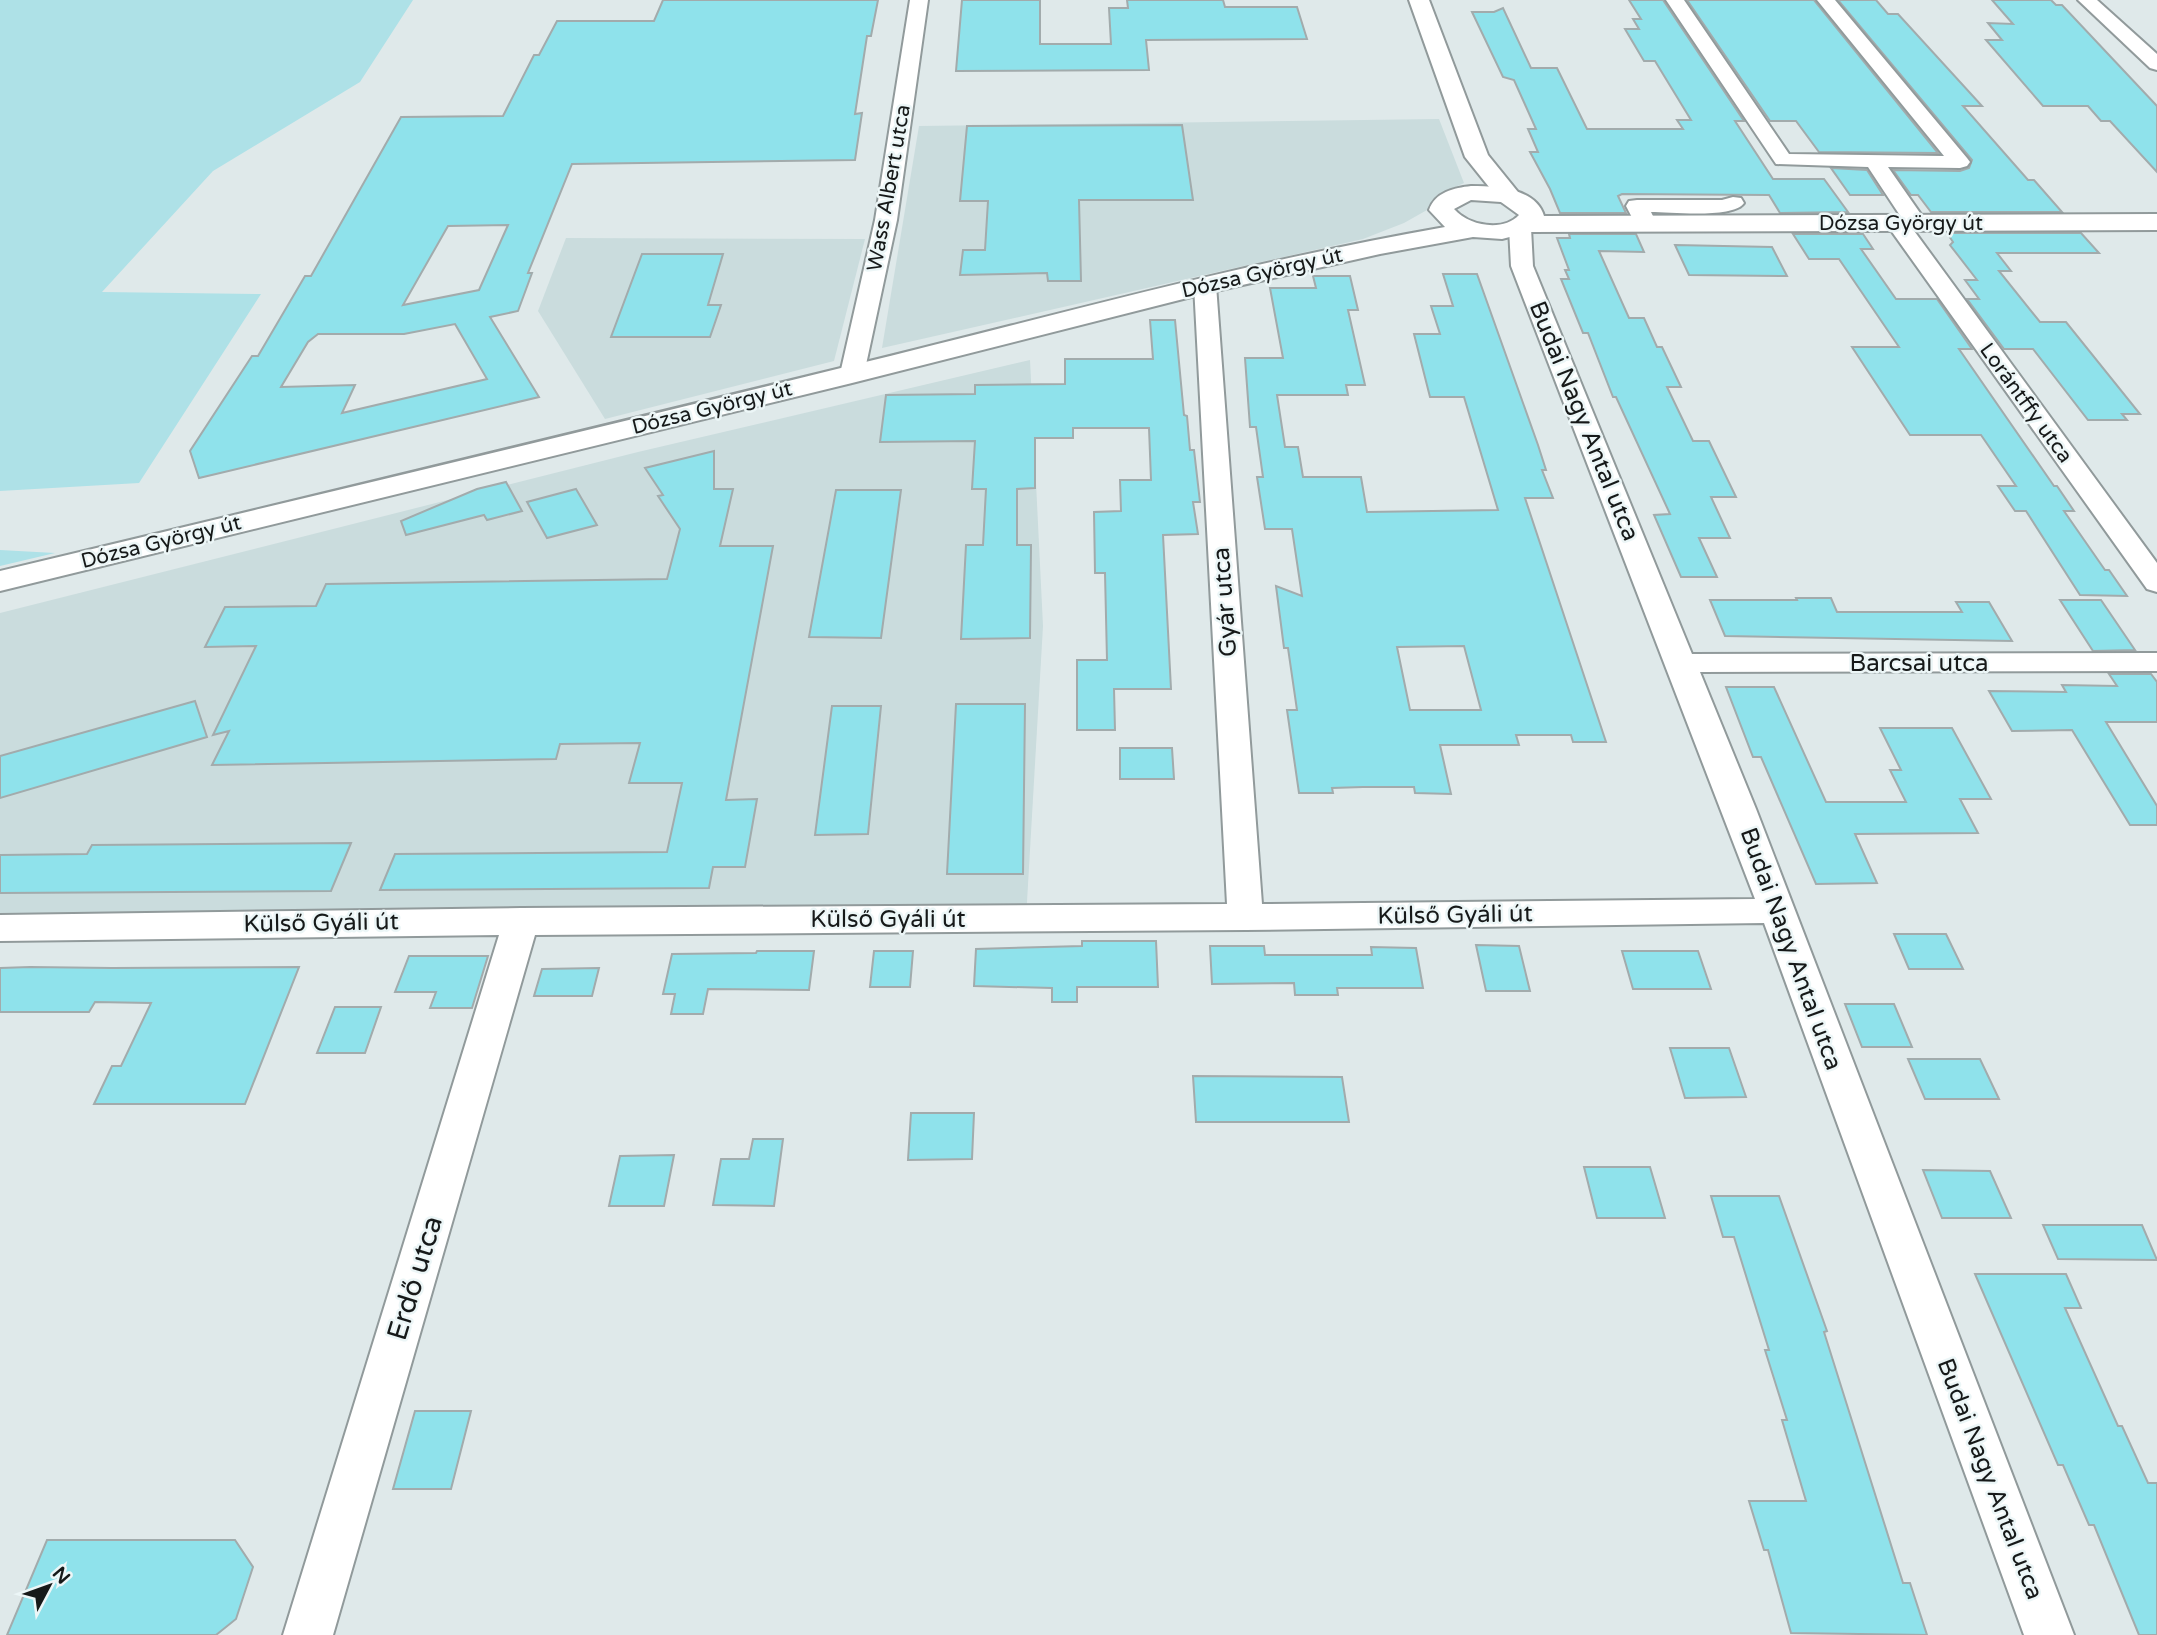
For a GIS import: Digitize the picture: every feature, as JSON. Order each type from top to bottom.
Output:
[{"type":"main road","points":[[1419,0],[1476,157],[1521,214]]},
{"type":"main road","points":[[1471,193],[1476,157]]},
{"type":"main road","points":[[1479,230],[1451,222],[1441,210],[1443,204],[1449,199],[1471,193],[1521,214]]},
{"type":"main road","name":"Dózsa György út","points":[[0,581],[852,374],[1205,285],[1380,246],[1479,230],[1521,214],[1636,224],[2157,222]]},
{"type":"main road","name":"Dózsa György út","points":[[1380,246],[1444,216]]},
{"type":"street","name":"Wass Albert utca","points":[[852,374],[886,220],[919,0]]},
{"type":"street","points":[[1675,0],[1783,160],[1960,162],[1826,0]]},
{"type":"street","points":[[2087,0],[2157,64]]},
{"type":"street","name":"Lorántffy utca","points":[[1873,160],[1906,223],[2157,583]]},
{"type":"street","points":[[1636,224],[1637,206],[1724,206],[1733,203]]},
{"type":"street","name":"Budai Nagy Antal utca","points":[[1521,214],[1522,267]]},
{"type":"street","name":"Budai Nagy Antal utca","points":[[1479,230],[1499,241],[1522,267],[1739,809],[1775,911],[2049,1635]]},
{"type":"street","name":"Gyár utca","points":[[1205,285],[1245,918]]},
{"type":"street","name":"Barcsai utca","points":[[1680,663],[2157,662]]},
{"type":"street","name":"Külső Gyáli út","points":[[0,928],[521,920],[1245,918],[1775,911]]},
{"type":"street","name":"Erdő utca","points":[[308,1635],[521,920]]},
{"type":"shaded area","points":[[0,0],[413,0],[360,82],[213,171],[102,292],[261,294],[139,483],[0,491]]},
{"type":"shaded area","points":[[1439,119],[1464,183],[1438,195],[1427,210],[1404,223],[1363,239],[882,348],[919,126]]},
{"type":"shaded area","points":[[566,238],[865,239],[834,361],[605,419],[538,311]]},
{"type":"shaded area","points":[[1030,360],[1043,626],[1026,919],[0,929],[0,613],[638,452]]},
{"type":"shaded area","points":[[0,550],[55,553],[0,566]]},
{"type":"building","points":[[663,0],[878,0],[871,36],[867,36],[855,114],[862,113],[855,160],[572,164],[528,273],[532,273],[518,311],[490,317],[539,397],[199,478],[190,451],[252,356],[258,356],[305,276],[311,276],[401,117],[503,116],[534,55],[539,55],[557,21],[654,21]],"holes":[[[508,225],[479,290],[403,305],[448,226]],[[455,324],[487,379],[342,413],[355,385],[281,387],[308,342],[318,334],[404,334]]]},
{"type":"building","points":[[962,0],[1040,0],[1040,44],[1111,44],[1109,8],[1128,8],[1127,0],[1223,0],[1225,7],[1297,7],[1307,39],[1146,40],[1149,70],[956,71]]},
{"type":"building","points":[[1629,0],[1663,0],[1744,121],[1735,121],[1773,179],[1824,179],[1848,212],[1780,213],[1769,195],[1622,194],[1618,196],[1626,213],[1560,213],[1530,152],[1538,152],[1528,129],[1536,129],[1514,80],[1503,77],[1472,12],[1494,12],[1503,8],[1531,68],[1557,68],[1587,129],[1683,129],[1677,120],[1691,120],[1655,61],[1644,61],[1625,29],[1639,29],[1633,19],[1641,19]]},
{"type":"building","points":[[1687,0],[1814,0],[1938,153],[1819,152],[1796,121],[1770,121]]},
{"type":"building","points":[[1838,0],[1876,0],[1888,14],[1898,14],[1982,106],[1963,106],[2028,180],[2034,180],[2062,212],[1931,212],[1918,195],[1911,195],[1893,170],[1960,171],[1969,168],[1972,160]]},
{"type":"building","points":[[1992,0],[2051,0],[2056,5],[2062,5],[2157,106],[2157,172],[2110,121],[2101,121],[2088,106],[2043,106],[1986,40],[2002,40],[1988,23],[2013,24]]},
{"type":"building","points":[[1182,125],[1193,200],[1079,200],[1081,281],[1048,281],[1047,273],[960,275],[963,250],[985,250],[988,201],[960,201],[967,126]]},
{"type":"building","points":[[1831,168],[1867,170],[1883,195],[1850,195]]},
{"type":"building","points":[[1947,233],[2081,233],[2099,253],[1997,253],[2011,271],[1999,271],[2040,322],[2066,322],[2140,414],[2122,414],[2127,420],[2088,420],[2033,349],[2004,349],[1967,299],[1979,299],[1965,280],[1977,280],[1950,245],[1953,242]]},
{"type":"building","points":[[1569,234],[1636,234],[1644,252],[1599,251],[1629,318],[1644,318],[1657,347],[1662,347],[1681,387],[1667,387],[1693,441],[1709,441],[1736,497],[1711,497],[1730,538],[1699,538],[1717,577],[1681,577],[1654,515],[1670,514],[1616,397],[1613,397],[1588,333],[1583,333],[1561,279],[1569,279],[1565,270],[1569,270],[1557,238],[1570,238]]},
{"type":"building","points":[[1793,234],[1863,234],[1873,249],[1861,249],[1896,299],[1937,299],[1972,349],[1959,349],[2074,511],[2064,511],[2105,570],[2109,570],[2127,596],[2080,595],[2026,511],[2015,511],[1998,486],[2016,486],[1981,435],[1910,435],[1852,347],[1899,347],[1839,259],[1809,259]]},
{"type":"building","points":[[1675,245],[1772,247],[1787,276],[1689,275]]},
{"type":"building","points":[[642,254],[723,254],[708,305],[721,305],[710,337],[611,337]]},
{"type":"building","points":[[1443,274],[1477,274],[1546,470],[1542,470],[1553,498],[1525,498],[1606,742],[1573,742],[1571,735],[1516,735],[1519,745],[1440,745],[1451,794],[1415,793],[1414,787],[1332,788],[1333,793],[1299,793],[1287,710],[1297,710],[1288,648],[1284,648],[1276,586],[1302,596],[1292,529],[1265,529],[1257,477],[1263,477],[1256,427],[1250,427],[1245,358],[1283,358],[1270,288],[1316,288],[1313,276],[1350,276],[1358,310],[1348,310],[1365,385],[1346,385],[1348,395],[1277,395],[1285,447],[1298,447],[1303,477],[1361,477],[1367,512],[1498,510],[1464,397],[1430,397],[1414,334],[1440,334],[1431,306],[1453,306]],"holes":[[[1464,646],[1481,710],[1410,710],[1397,647]]]},
{"type":"building","points":[[1150,320],[1175,320],[1184,415],[1187,416],[1190,450],[1194,450],[1200,502],[1193,502],[1198,534],[1163,535],[1171,689],[1114,689],[1115,730],[1077,730],[1077,660],[1107,660],[1105,573],[1095,573],[1094,512],[1121,511],[1120,480],[1151,480],[1149,428],[1073,428],[1073,438],[1035,438],[1035,488],[1017,489],[1017,545],[1031,545],[1030,638],[961,639],[966,545],[983,545],[986,489],[972,489],[975,441],[880,442],[886,395],[975,394],[975,385],[1065,384],[1065,359],[1153,359]]},
{"type":"building","points":[[714,451],[714,489],[733,489],[720,546],[773,546],[726,800],[757,799],[745,867],[713,867],[709,888],[380,890],[395,854],[667,852],[682,783],[629,783],[640,743],[560,744],[556,759],[212,765],[229,731],[213,735],[256,646],[205,647],[225,607],[316,606],[326,584],[667,579],[680,529],[658,496],[663,495],[645,468]]},
{"type":"building","points":[[506,482],[522,511],[487,520],[484,515],[406,535],[401,521],[477,489]]},
{"type":"building","points":[[576,489],[597,525],[547,538],[527,502]]},
{"type":"building","points":[[836,490],[901,490],[881,638],[809,637]]},
{"type":"building","points":[[1796,598],[1831,598],[1837,612],[1962,612],[1956,602],[1989,602],[2012,641],[1725,636],[1710,600],[1797,600]]},
{"type":"building","points":[[2060,600],[2101,600],[2135,650],[2093,651]]},
{"type":"building","points":[[2109,674],[2151,674],[2157,682],[2157,722],[2106,722],[2157,806],[2157,825],[2130,825],[2072,730],[2012,731],[1989,691],[2066,692],[2062,685],[2117,686]]},
{"type":"building","points":[[1726,687],[1774,687],[1826,802],[1906,802],[1890,770],[1901,770],[1880,728],[1952,728],[1991,799],[1960,799],[1978,833],[1855,834],[1877,883],[1816,884],[1761,757],[1753,757]]},
{"type":"building","points":[[195,701],[207,737],[0,798],[0,756]]},
{"type":"building","points":[[956,704],[1025,704],[1023,874],[947,874]]},
{"type":"building","points":[[832,706],[881,706],[868,834],[815,835]]},
{"type":"building","points":[[1120,748],[1172,748],[1174,779],[1120,779]]},
{"type":"building","points":[[351,843],[331,891],[0,893],[0,855],[87,854],[92,845]]},
{"type":"building","points":[[1894,934],[1946,934],[1963,969],[1909,969]]},
{"type":"building","points":[[1082,941],[1156,941],[1158,987],[1077,987],[1077,1002],[1052,1002],[1052,988],[974,986],[976,949],[1082,946]]},
{"type":"building","points":[[1476,945],[1519,946],[1530,991],[1486,991]]},
{"type":"building","points":[[1210,946],[1264,946],[1265,955],[1372,955],[1371,947],[1416,948],[1423,988],[1337,988],[1338,995],[1295,995],[1294,983],[1212,984]]},
{"type":"building","points":[[814,951],[809,990],[708,989],[703,1014],[671,1014],[675,994],[663,994],[672,954]]},
{"type":"building","points":[[874,951],[913,951],[910,987],[870,987]]},
{"type":"building","points":[[1622,951],[1698,951],[1711,989],[1633,989]]},
{"type":"building","points":[[409,956],[488,956],[472,1008],[430,1008],[436,992],[395,992]]},
{"type":"building","points":[[299,967],[245,1104],[94,1104],[112,1066],[121,1066],[151,1003],[95,1002],[89,1012],[0,1012],[0,968]]},
{"type":"building","points":[[599,968],[592,996],[534,996],[542,969]]},
{"type":"building","points":[[1845,1004],[1894,1004],[1912,1047],[1862,1047]]},
{"type":"building","points":[[335,1007],[381,1007],[365,1053],[317,1053]]},
{"type":"building","points":[[1670,1048],[1729,1048],[1746,1097],[1685,1098]]},
{"type":"building","points":[[1908,1059],[1980,1059],[1999,1099],[1925,1099]]},
{"type":"building","points":[[1193,1076],[1342,1077],[1349,1122],[1196,1122]]},
{"type":"building","points":[[911,1113],[974,1113],[972,1159],[908,1160]]},
{"type":"building","points":[[753,1139],[783,1139],[774,1206],[713,1205],[721,1159],[749,1159]]},
{"type":"building","points":[[674,1155],[664,1206],[609,1206],[620,1156]]},
{"type":"building","points":[[1584,1167],[1650,1167],[1665,1218],[1597,1218]]},
{"type":"building","points":[[1923,1170],[1990,1171],[2011,1218],[1942,1218]]},
{"type":"building","points":[[1711,1196],[1779,1196],[1827,1331],[1824,1332],[1903,1583],[1910,1583],[1927,1635],[1791,1633],[1768,1550],[1764,1550],[1749,1501],[1806,1501],[1782,1420],[1787,1420],[1765,1350],[1769,1350],[1734,1237],[1723,1237]]},
{"type":"building","points":[[2043,1225],[2142,1225],[2157,1260],[2058,1259]]},
{"type":"building","points":[[1975,1274],[2066,1274],[2081,1308],[2065,1308],[2118,1426],[2122,1426],[2148,1483],[2157,1483],[2157,1635],[2139,1635],[2094,1525],[2089,1525],[2063,1465],[2058,1465]]},
{"type":"building","points":[[415,1411],[471,1411],[451,1489],[393,1489]]},
{"type":"building","points":[[47,1540],[235,1540],[253,1567],[236,1619],[216,1635],[7,1635]]}]
